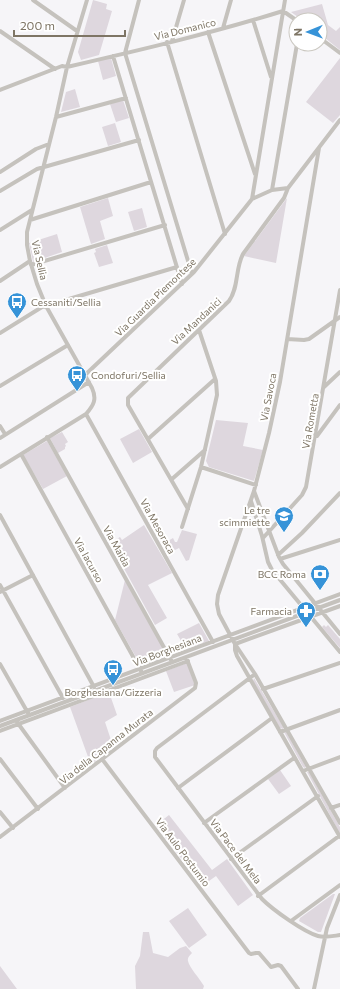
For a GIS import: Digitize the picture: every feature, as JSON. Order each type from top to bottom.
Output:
[{"type":"street","points":[[33,0],[77,31]]},
{"type":"street","name":"Via Sellia","points":[[86,414],[92,408],[95,401],[94,393],[46,306],[31,263],[27,239],[32,210],[56,117],[67,67],[87,0]]},
{"type":"street","points":[[139,0],[124,53],[192,274]]},
{"type":"street","points":[[184,0],[170,41],[225,234]]},
{"type":"street","points":[[223,28],[231,0]]},
{"type":"street","points":[[252,199],[285,0]]},
{"type":"street","points":[[283,11],[288,14]]},
{"type":"street","name":"Via Domanico","points":[[1,89],[62,66],[67,67],[113,56],[283,11]]},
{"type":"street","points":[[253,20],[271,78]]},
{"type":"street","points":[[0,31],[54,69]]},
{"type":"street","points":[[208,32],[255,175]]},
{"type":"street","points":[[328,44],[340,53]]},
{"type":"street","points":[[272,190],[296,52]]},
{"type":"street","points":[[113,56],[182,284]]},
{"type":"street","points":[[56,117],[126,98]]},
{"type":"street","name":"Via Mandanici","points":[[188,509],[128,405],[128,398],[226,305],[232,297],[235,288],[242,256],[284,198],[288,188],[340,120]]},
{"type":"street","points":[[0,191],[34,170],[139,140]]},
{"type":"street","points":[[0,172],[36,149],[49,144]]},
{"type":"street","name":"Via Savoca","points":[[236,644],[218,612],[217,600],[256,485],[273,416],[319,148]]},
{"type":"street","points":[[30,220],[152,182]]},
{"type":"street","name":"Via Guardia Piemontese","points":[[85,375],[192,274],[252,199],[272,190],[288,188]]},
{"type":"street","points":[[0,230],[32,210]]},
{"type":"street","points":[[0,281],[31,263],[165,225]]},
{"type":"street","points":[[0,333],[42,307],[177,267]]},
{"type":"street","name":"Via Rometta","points":[[263,538],[305,491],[308,481],[340,290]]},
{"type":"street","points":[[287,339],[309,339],[340,318]]},
{"type":"street","points":[[182,527],[201,467],[216,401],[217,388],[215,379],[199,330]]},
{"type":"street","points":[[0,386],[68,345]]},
{"type":"street","points":[[324,388],[340,372]]},
{"type":"street","points":[[148,439],[215,379]]},
{"type":"street","points":[[0,438],[89,382]]},
{"type":"street","points":[[315,438],[340,405]]},
{"type":"street","points":[[0,467],[86,414]]},
{"type":"street","name":"Via Mesoraca","points":[[86,414],[216,646]]},
{"type":"street","points":[[0,426],[5,434]]},
{"type":"street","name":"Via Maida","points":[[47,438],[171,660]]},
{"type":"street","points":[[172,479],[205,450]]},
{"type":"street","name":"Via Iacurso","points":[[21,454],[141,671]]},
{"type":"street","points":[[201,467],[256,485]]},
{"type":"street","points":[[254,491],[279,557],[314,604],[340,634]]},
{"type":"street","points":[[279,557],[340,493]]},
{"type":"street","points":[[251,500],[271,568],[340,652]]},
{"type":"street","points":[[0,515],[96,690]]},
{"type":"street","points":[[279,557],[340,540]]},
{"type":"street","points":[[2,591],[33,575]]},
{"type":"street","points":[[0,585],[2,591],[66,702]]},
{"type":"street","name":"Via Borghesiana","points":[[0,726],[16,722],[187,659],[232,637],[340,594]]},
{"type":"street","name":"Via Borghesiana","points":[[0,731],[28,713],[63,697],[171,660],[213,641],[232,637],[307,613],[340,600]]},
{"type":"street","points":[[236,644],[340,606]]},
{"type":"street","points":[[236,644],[255,674],[340,823]]},
{"type":"street","points":[[236,644],[236,654],[294,758],[318,796],[340,836],[258,896]]},
{"type":"street","name":"Via Borghesiana","points":[[171,660],[187,659]]},
{"type":"street","name":"Via della Capanna Murata","points":[[0,837],[195,688],[196,683],[187,659]]},
{"type":"street","points":[[263,688],[340,663]]},
{"type":"street","points":[[0,664],[28,713]]},
{"type":"street","name":"Via Borghesiana","points":[[0,721],[66,702],[141,671]]},
{"type":"street","points":[[249,677],[255,674]]},
{"type":"street","name":"Via Pace del Mela","points":[[249,677],[156,748],[154,753],[155,758],[258,896],[291,921],[312,933],[325,937]]},
{"type":"street","points":[[280,732],[340,710]]},
{"type":"street","points":[[178,788],[272,718]]},
{"type":"street","points":[[16,722],[65,788]]},
{"type":"street","points":[[303,771],[340,757]]},
{"type":"street","points":[[204,823],[294,758]]},
{"type":"street","points":[[0,759],[38,809]]},
{"type":"street","name":"Via Aulo Postumio","points":[[102,759],[249,953],[259,953],[271,967],[278,965],[281,966],[298,989]]},
{"type":"street","points":[[231,859],[318,796]]},
{"type":"street","points":[[331,808],[340,805]]},
{"type":"street","points":[[0,812],[13,828]]},
{"type":"street","points":[[291,921],[340,885]]},
{"type":"street","points":[[314,989],[330,917],[340,895]]},
{"type":"street","points":[[325,937],[340,935]]},
{"type":"shaded area","points":[[93,0],[107,4],[106,9],[112,11],[99,55],[81,60],[78,52]]},
{"type":"shaded area","points":[[322,4],[324,12],[291,12]]},
{"type":"shaded area","points":[[328,25],[336,31],[340,27],[340,50],[328,40]]},
{"type":"shaded area","points":[[111,58],[116,76],[103,80],[98,61]]},
{"type":"shaded area","points":[[340,58],[340,115],[333,123],[306,102]]},
{"type":"shaded area","points":[[75,89],[80,107],[61,112],[66,92]]},
{"type":"shaded area","points":[[123,100],[129,118],[116,122],[110,104]]},
{"type":"shaded area","points":[[115,123],[121,142],[108,146],[102,127]]},
{"type":"shaded area","points":[[108,198],[113,216],[100,221],[105,239],[91,244],[80,207]]},
{"type":"shaded area","points":[[287,198],[276,263],[244,256]]},
{"type":"shaded area","points":[[142,208],[147,227],[134,231],[128,212]]},
{"type":"shaded area","points":[[57,234],[62,252],[33,262],[29,243]]},
{"type":"shaded area","points":[[107,245],[113,263],[99,267],[94,253],[96,252],[95,249]]},
{"type":"shaded area","points":[[216,420],[248,423],[243,446],[263,450],[254,481],[209,467],[206,461]]},
{"type":"shaded area","points":[[139,429],[152,452],[133,463],[120,439]]},
{"type":"shaded area","points":[[62,432],[68,442],[65,444],[65,449],[58,453],[50,438]]},
{"type":"shaded area","points":[[47,441],[67,476],[43,489],[23,455]]},
{"type":"shaded area","points":[[144,525],[172,573],[148,585],[167,618],[155,625],[110,543],[120,537],[122,540]]},
{"type":"shaded area","points":[[182,530],[197,534],[189,560],[186,561],[179,548],[173,551],[174,553],[169,555],[163,544],[173,538],[175,542],[177,542]]},
{"type":"shaded area","points":[[125,580],[168,657],[141,666],[115,620]]},
{"type":"shaded area","points":[[199,623],[209,641],[186,649],[177,634]]},
{"type":"shaded area","points":[[324,625],[326,627],[328,625],[340,639],[340,648],[322,627]]},
{"type":"shaded area","points":[[187,663],[195,685],[174,692],[166,671]]},
{"type":"shaded area","points":[[254,678],[284,728],[283,729],[280,728],[253,681]]},
{"type":"shaded area","points":[[109,692],[117,715],[105,722],[113,746],[91,765],[70,707]]},
{"type":"shaded area","points":[[284,732],[286,732],[306,767],[305,768],[303,767]]},
{"type":"shaded area","points":[[280,770],[291,786],[279,794],[268,779]]},
{"type":"shaded area","points":[[307,772],[309,772],[340,827],[340,834]]},
{"type":"shaded area","points":[[169,815],[212,870],[227,859],[253,895],[238,906],[216,876],[202,886],[156,825]]},
{"type":"shaded area","points":[[335,894],[321,932],[318,932],[299,921],[300,918]]},
{"type":"shaded area","points":[[188,908],[207,935],[189,948],[169,921]]},
{"type":"shaded area","points":[[143,932],[149,932],[153,953],[168,957],[180,948],[186,946],[192,953],[188,959],[189,964],[204,986],[203,989],[136,989],[135,966],[140,956]]},
{"type":"shaded area","points":[[0,966],[17,989],[0,989]]},
{"type":"place","name":"Cessaniti/Sellia","points":[[17,319]]},
{"type":"place","name":"Condofuri/Sellia","points":[[77,392]]},
{"type":"place","name":"Le tre scimmiette","points":[[284,533]]},
{"type":"place","name":"BCC Roma","points":[[320,591]]},
{"type":"place","name":"Farmacia","points":[[306,628]]},
{"type":"place","name":"Borghesiana/Gizzeria","points":[[113,686]]}]
